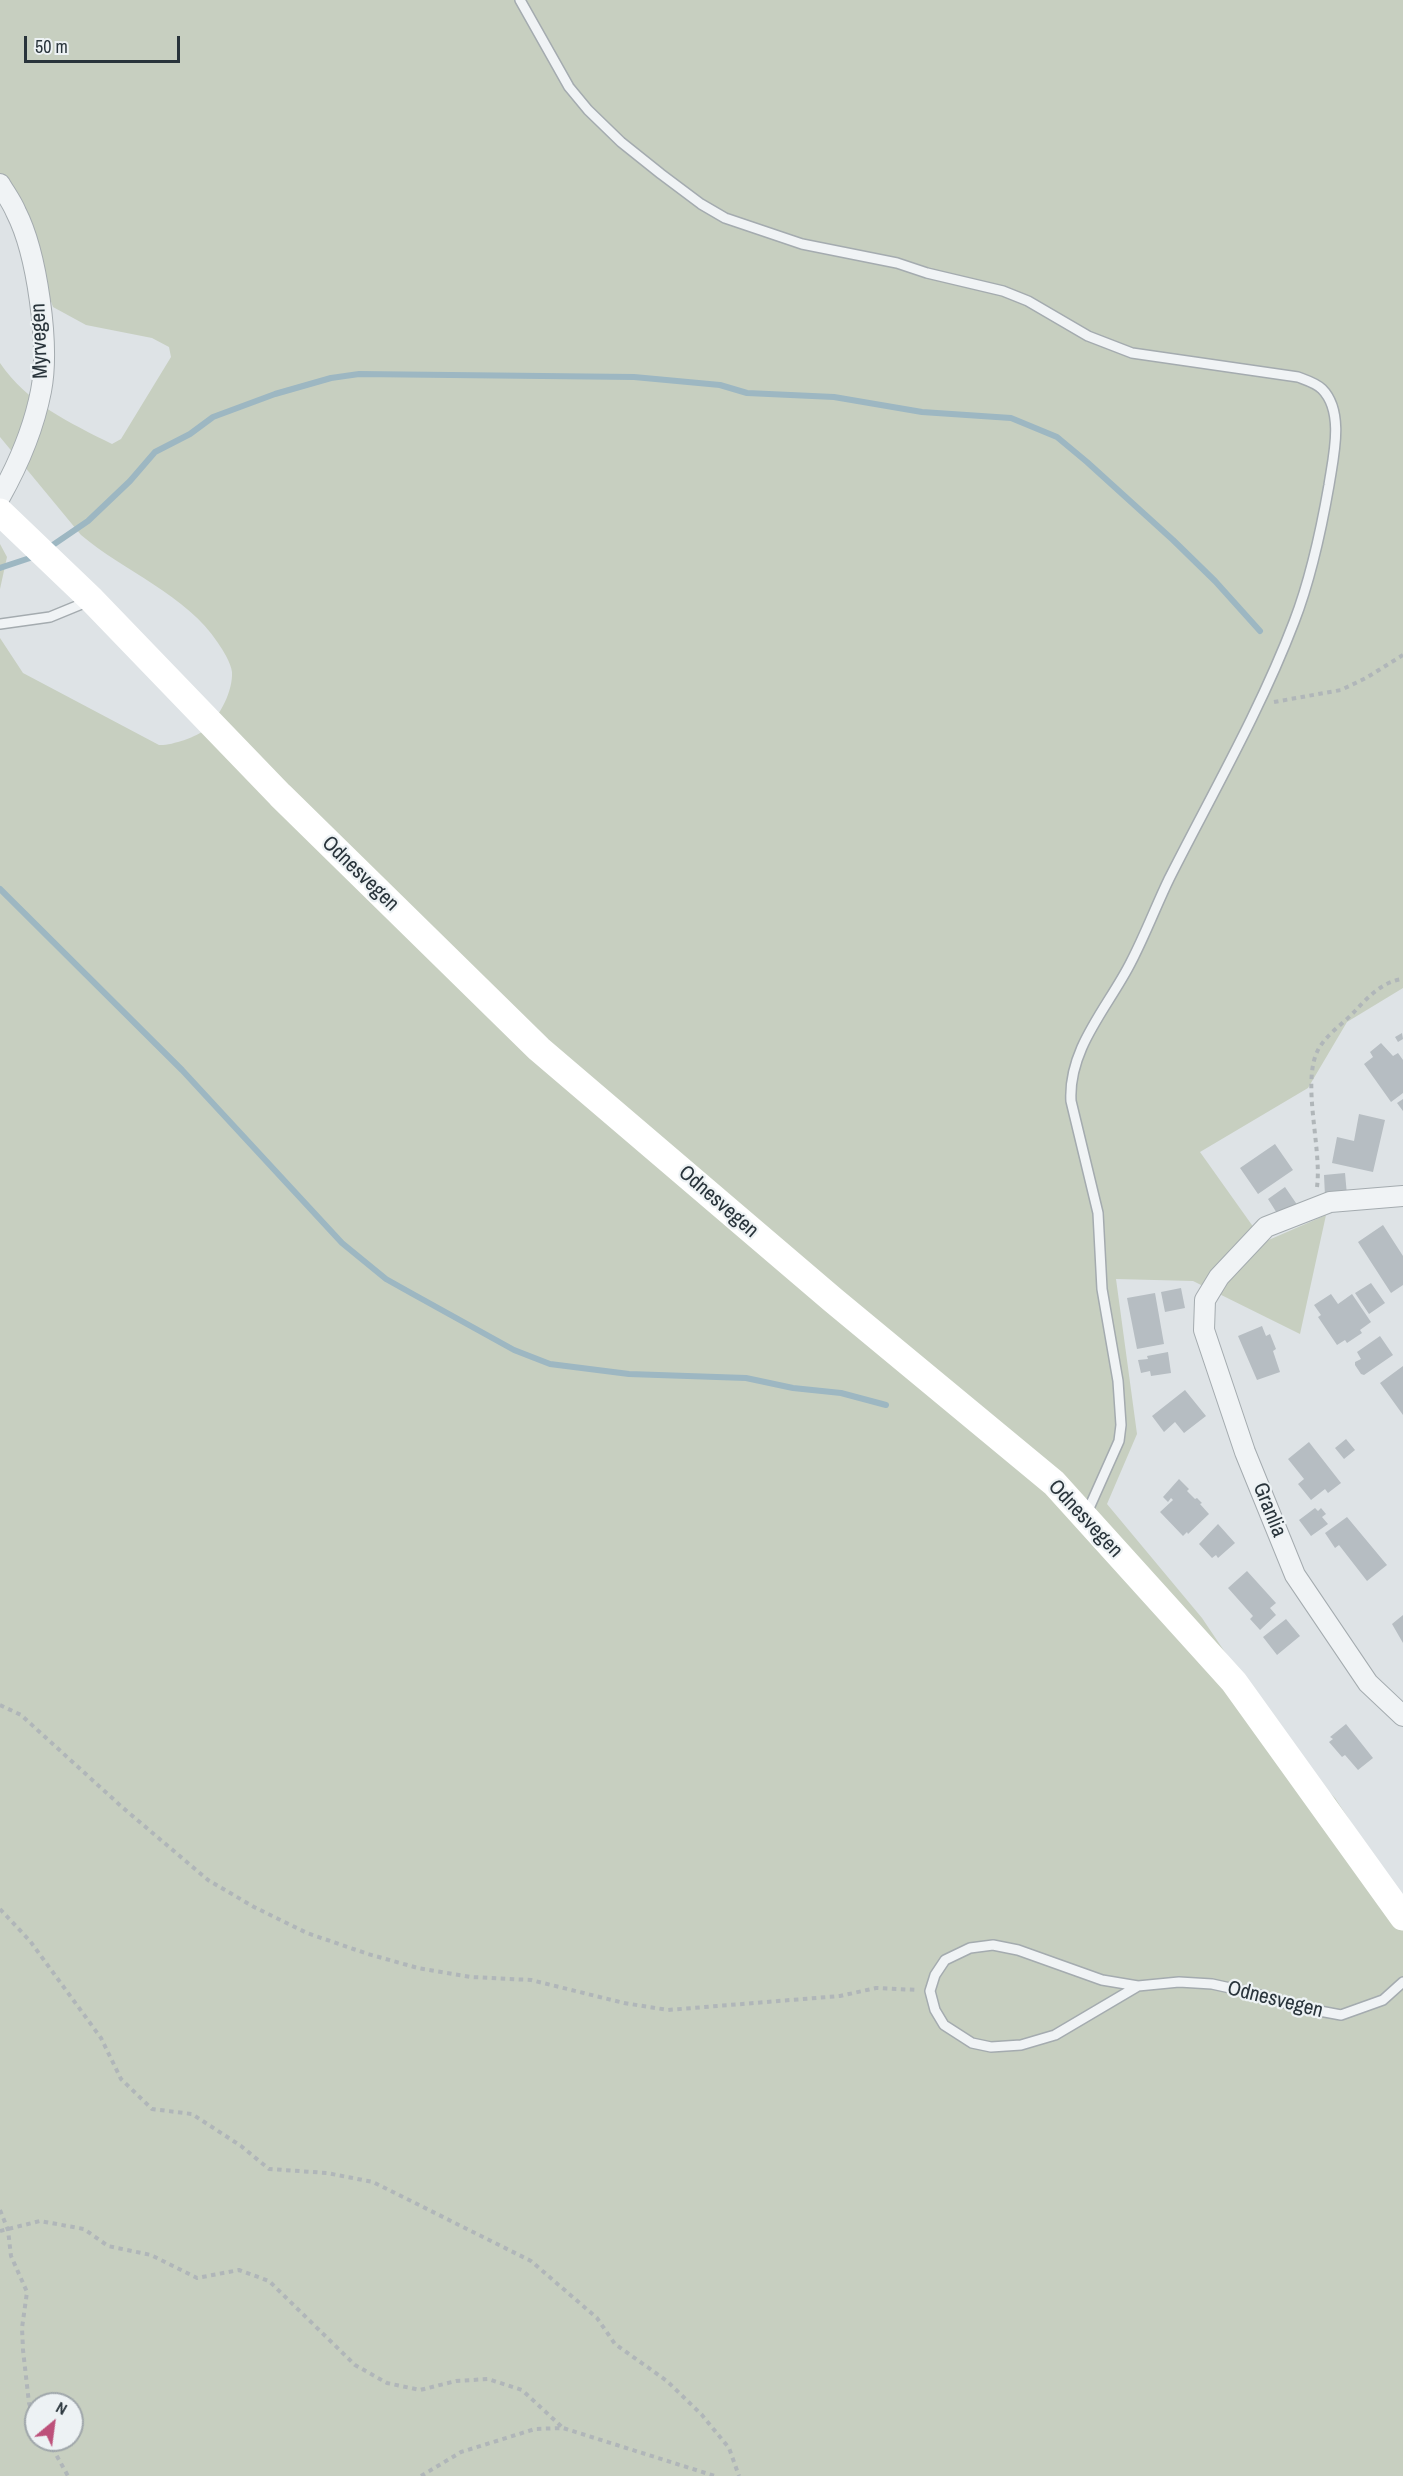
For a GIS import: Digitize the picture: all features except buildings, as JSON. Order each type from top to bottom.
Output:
[{"type":"main road","name":"Odnesvegen","points":[[0,512],[92,600],[280,795],[539,1049],[833,1300],[1054,1484],[1234,1682],[1403,1917]]},
{"type":"street","name":"Myrvegen","points":[[0,184],[17,213],[30,255],[39,295],[44,352],[41,389],[33,419],[11,477],[0,496]]},
{"type":"street","name":"Granlia","points":[[1403,1196],[1330,1202],[1266,1227],[1219,1277],[1205,1300],[1204,1330],[1245,1452],[1295,1575],[1368,1683],[1403,1716]]},
{"type":"lane","points":[[520,0],[563,77],[588,110],[621,142],[661,174],[701,204],[725,218],[802,244],[897,263],[927,273],[971,281],[1003,291],[1028,302],[1088,336],[1132,353],[1298,377],[1321,388],[1329,398],[1335,420],[1332,465],[1309,575],[1294,621],[1259,705],[1168,881],[1131,963],[1100,1015],[1073,1068],[1070,1087],[1071,1101],[1098,1214],[1102,1289],[1118,1381],[1121,1425],[1119,1441],[1085,1517]]},
{"type":"lane","points":[[0,624],[50,617],[92,600]]},
{"type":"lane","name":"Odnesvegen","points":[[1138,1986],[1055,2035],[1021,2045],[991,2048],[972,2043],[944,2025],[935,2010],[930,1991],[935,1975],[945,1960],[970,1948],[993,1945],[1018,1950],[1102,1980],[1138,1986],[1179,1982],[1212,1984],[1253,1993],[1298,2007],[1341,2015],[1383,2000],[1403,1982]]},
{"type":"path","points":[[1259,705],[1341,690],[1366,678],[1403,655]]},
{"type":"path","points":[[1317,1207],[1312,1073],[1317,1052],[1327,1038],[1364,1001],[1390,980],[1403,979]]},
{"type":"path","points":[[0,1705],[21,1715],[122,1807],[208,1880],[254,1907],[308,1933],[368,1954],[418,1968],[471,1977],[531,1980],[624,2003],[668,2010],[840,1996],[876,1988],[930,1991]]},
{"type":"path","points":[[0,1909],[30,1941],[100,2038],[121,2079],[152,2109],[192,2114],[241,2146],[269,2169],[327,2173],[373,2182],[531,2261],[597,2318],[615,2344],[667,2381],[702,2415],[729,2448],[739,2476]]},
{"type":"path","points":[[0,2210],[8,2230],[11,2256],[27,2292],[22,2328],[28,2392]]},
{"type":"path","points":[[0,2231],[40,2221],[84,2229],[108,2246],[151,2255],[197,2278],[239,2270],[269,2281],[355,2365],[387,2383],[420,2390],[456,2381],[488,2379],[522,2390],[563,2428]]},
{"type":"path","points":[[421,2476],[462,2452],[535,2429],[563,2428],[715,2476]]},
{"type":"path","points":[[55,2452],[68,2476]]},
{"type":"green space","points":[[0,0],[1403,0],[1403,988],[1347,1022],[1308,1088],[1200,1152],[1264,1242],[1326,1215],[1300,1334],[1193,1281],[1116,1279],[1137,1434],[1107,1504],[1202,1618],[1322,1785],[1335,1798],[1403,1901],[1403,2476],[0,2476],[0,638],[23,673],[159,745],[183,740],[206,729],[225,703],[232,679],[230,665],[224,653],[205,626],[172,597],[81,535],[0,437],[0,363],[23,390],[36,401],[65,420],[112,444],[121,439],[171,357],[169,347],[152,338],[86,325],[53,307],[14,199],[0,174]]},
{"type":"green space","points":[[0,544],[7,557],[0,589]]},
{"type":"waterway","points":[[47,549],[88,521],[130,481],[155,452],[190,434],[213,417],[275,394],[331,378],[359,374],[634,377],[720,385],[747,393],[834,397],[922,412],[1011,418],[1057,437],[1087,462],[1215,581],[1260,631]]},
{"type":"waterway","points":[[0,568],[36,556]]},
{"type":"waterway","points":[[0,889],[182,1070],[342,1243],[386,1279],[514,1350],[550,1364],[629,1374],[746,1378],[793,1388],[841,1393],[886,1405]]}]
